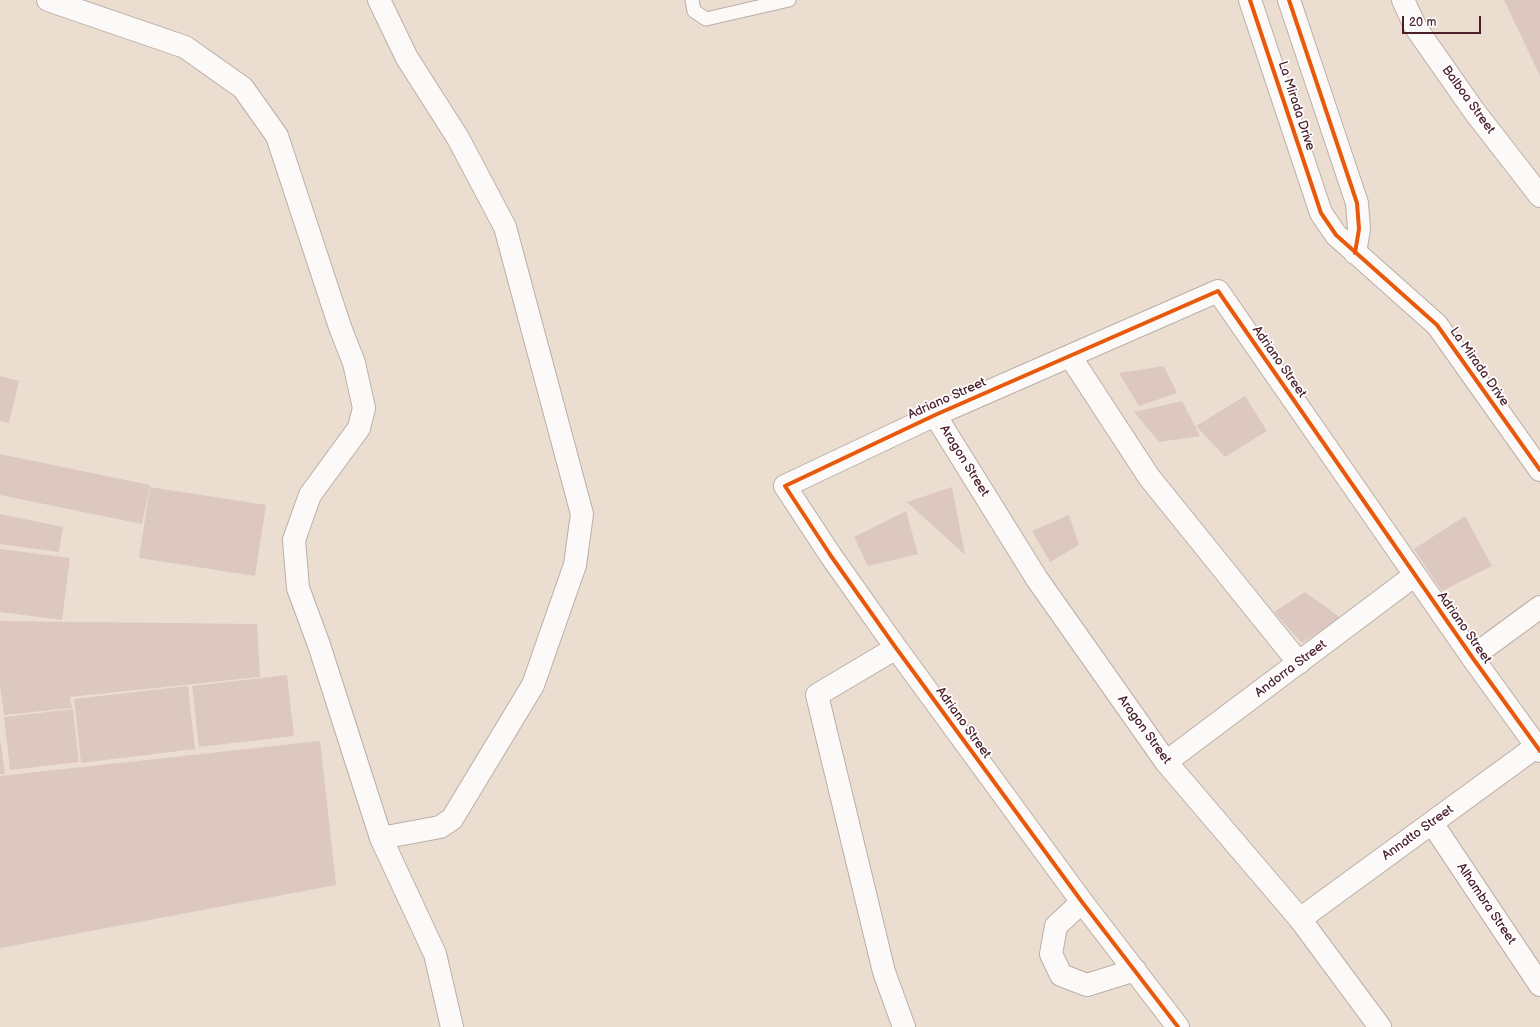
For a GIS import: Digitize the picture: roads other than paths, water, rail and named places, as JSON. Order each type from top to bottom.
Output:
[{"type":"street","points":[[48,0],[185,47],[242,88],[277,136],[340,327],[354,363],[364,408],[359,428],[310,495],[294,540],[298,588],[319,645],[381,838],[435,954],[452,1027]]},
{"type":"street","points":[[379,0],[408,58],[458,138],[504,227],[582,514],[575,565],[532,685],[452,819],[440,828],[381,838]]},
{"type":"street","name":"La Mirada Drive","points":[[1250,0],[1321,213],[1336,236],[1437,325],[1540,470]]},
{"type":"street","name":"La Mirada Drive","points":[[1289,0],[1357,203],[1359,229],[1355,253]]},
{"type":"street","name":"Balboa Street","points":[[1403,0],[1416,28],[1470,105],[1540,196]]},
{"type":"street","name":"Adriano Street","points":[[1178,1027],[1082,902],[896,648],[831,556],[785,486],[935,415],[1218,291],[1472,658],[1538,749]]},
{"type":"street","points":[[1070,356],[1149,477],[1299,663]]},
{"type":"street","name":"Aragon Street","points":[[935,415],[1037,579],[1166,762],[1300,919],[1380,1027]]},
{"type":"street","name":"Andorra Street","points":[[1166,762],[1415,575]]},
{"type":"street","points":[[1472,658],[1540,607]]},
{"type":"street","points":[[896,648],[817,695],[884,972],[904,1027]]},
{"type":"street","name":"Annatto Street","points":[[1300,919],[1432,823],[1538,749]]},
{"type":"street","name":"Alhambra Street","points":[[1432,823],[1540,985]]},
{"type":"street","points":[[1082,902],[1056,926],[1051,954],[1061,975],[1087,985],[1135,970]]},
{"type":"lane","points":[[692,0],[694,11],[706,19],[788,0]]}]
